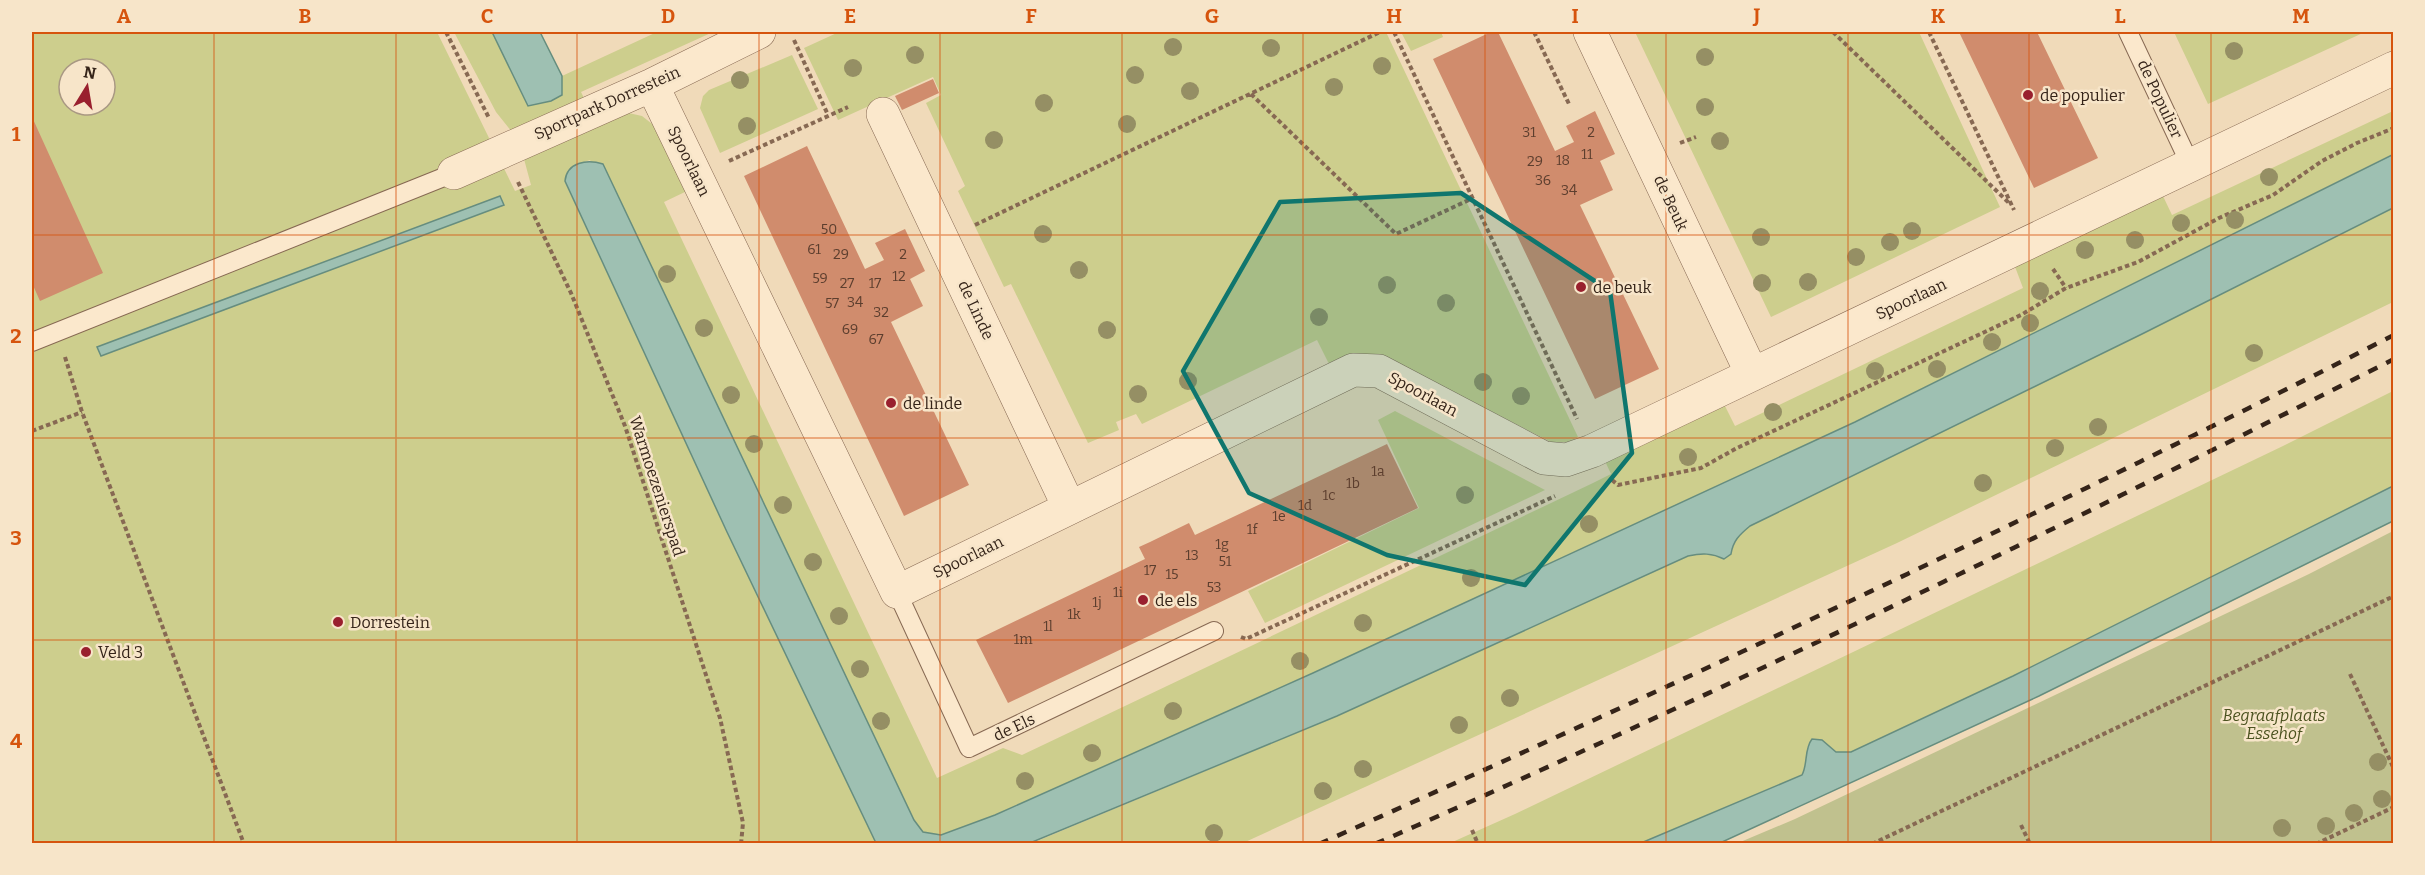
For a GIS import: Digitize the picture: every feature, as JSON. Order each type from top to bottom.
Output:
[{"type":"street","name":"Sportpark Dorrestein","points":[[454,173],[652,84],[759,32]]},
{"type":"street","name":"de Beuk","points":[[1590,32],[1752,374]]},
{"type":"street","name":"Spoorlaan","points":[[652,84],[897,592],[1353,370],[1379,371],[1544,458],[1566,460],[1592,452],[2394,68]]},
{"type":"street","name":"de Linde","points":[[882,114],[1069,507]]},
{"type":"lane","name":"de Populier","points":[[2128,32],[2192,166]]},
{"type":"lane","points":[[32,342],[454,173]]},
{"type":"lane","name":"de Els","points":[[897,592],[969,748],[1214,631]]},
{"type":"path","name":"Warmoezenierspad","points":[[446,32],[571,292],[625,426],[720,718],[743,823],[741,843]]},
{"type":"path","points":[[789,32],[828,115]]},
{"type":"path","points":[[943,240],[1380,32]]},
{"type":"path","points":[[1394,32],[1599,471],[1618,485],[1701,468],[1737,448],[2021,315],[2066,288],[2138,262],[2219,218],[2273,195],[2322,161],[2394,128]]},
{"type":"path","points":[[1534,32],[1569,104]]},
{"type":"path","points":[[1835,32],[2011,205]]},
{"type":"path","points":[[1929,32],[2011,205],[2066,288]]},
{"type":"path","points":[[1251,94],[1396,234],[1473,198]]},
{"type":"path","points":[[696,176],[828,115],[875,96],[882,114]]},
{"type":"path","points":[[57,333],[82,412],[244,843]]},
{"type":"path","points":[[32,431],[82,412]]},
{"type":"path","points":[[1214,631],[1246,639],[1564,490]]},
{"type":"path","points":[[1872,843],[2394,596]]},
{"type":"path","points":[[2350,674],[2394,769]]},
{"type":"path","points":[[2316,843],[2394,807]]},
{"type":"path","points":[[2021,825],[2030,843]]},
{"type":"path","points":[[1472,830],[1478,843]]},
{"type":"highlighted area","points":[[1461,193],[1610,291],[1632,453],[1525,585],[1387,555],[1249,493],[1183,371],[1280,202]]},
{"type":"green space","name":"Dorrestein","points":[[32,32],[437,32],[515,191],[531,185],[524,159],[624,112],[642,116],[656,127],[687,191],[664,202],[937,778],[1003,748],[1022,755],[1593,483],[1611,474],[1604,459],[1723,402],[1735,426],[2023,288],[2014,264],[2162,194],[2172,215],[2393,111],[2393,154],[1855,422],[1313,673],[995,815],[941,835],[923,832],[914,820],[590,160],[573,166],[565,181],[566,184],[727,532],[876,843],[32,843]]},
{"type":"green space","points":[[454,32],[492,32],[529,106],[562,95],[562,76],[657,32],[713,32],[581,92],[584,98],[512,132],[496,112]]},
{"type":"green space","points":[[839,32],[1386,32],[1578,437],[1569,442],[1551,442],[1383,356],[1355,355],[1329,364],[1317,340],[1142,424],[1136,414],[1116,422],[1119,430],[1088,443],[1011,284],[1004,287],[958,191],[965,186],[926,103],[941,95],[933,77],[838,120],[804,48]]},
{"type":"green space","points":[[1401,32],[1441,32],[1443,37],[1411,51]]},
{"type":"green space","points":[[1635,32],[1919,32],[2000,207],[1771,317]]},
{"type":"green space","points":[[2174,32],[2365,32],[2208,104]]},
{"type":"green space","points":[[792,55],[818,109],[720,153],[700,108],[703,96],[709,90]]},
{"type":"green space","points":[[2393,208],[2393,302],[1897,543],[1243,843],[1030,844],[1337,716],[1688,556],[1702,553],[1731,554],[1737,538],[1750,526]]},
{"type":"green space","points":[[2393,391],[2393,486],[2013,676],[1851,752],[1836,752],[1822,740],[1808,745],[1806,768],[1802,775],[1641,843],[1448,844],[2283,446]]},
{"type":"green space","points":[[1395,411],[1545,490],[1265,623],[1248,591],[1419,508],[1378,420]]},
{"type":"green space","name":"Begraafplaats Essehof","points":[[2393,531],[2393,843],[1738,843],[1795,819],[2309,574]]},
{"type":"shaded area","points":[[492,32],[540,32],[562,76],[562,95],[551,101],[528,106]]},
{"type":"shaded area","points":[[2394,154],[2393,208],[1750,526],[1737,539],[1731,554],[1724,559],[1707,554],[1688,556],[1337,716],[1030,843],[876,843],[727,532],[565,181],[574,166],[584,162],[603,164],[914,820],[923,832],[941,835],[995,815],[1313,673],[1855,422]]},
{"type":"shaded area","points":[[500,196],[504,205],[101,356],[97,347]]},
{"type":"shaded area","points":[[2393,486],[2393,521],[2039,696],[1720,843],[1641,843],[1802,775],[1812,739],[1822,740],[1836,752],[1851,752],[2013,676]]},
{"type":"building","name":"de beuk","points":[[1491,32],[1498,32],[1555,151],[1574,142],[1566,126],[1595,111],[1615,154],[1600,161],[1613,190],[1580,205],[1659,369],[1595,399],[1433,59]]},
{"type":"building","name":"de populier","points":[[1959,32],[2037,32],[2098,158],[2034,188]]},
{"type":"building","points":[[933,79],[939,93],[902,110],[895,96]]},
{"type":"building","points":[[32,117],[103,273],[40,301],[32,283]]},
{"type":"building","name":"de linde","points":[[807,146],[865,269],[884,260],[875,243],[905,229],[925,271],[910,279],[923,306],[891,322],[969,485],[904,516],[744,176]]},
{"type":"building","name":"de els","points":[[1387,444],[1418,508],[1008,703],[976,640],[1145,559],[1139,547],[1189,523],[1195,535]]},
{"type":"railway","points":[[1319,844],[1859,597],[2128,468],[2394,335]]},
{"type":"railway","points":[[1375,844],[1504,787],[1888,609],[2394,359]]},
{"type":"place","name":"de populier","points":[[2028,95]]},
{"type":"place","name":"de beuk","points":[[1581,287]]},
{"type":"place","name":"de linde","points":[[891,403]]},
{"type":"place","name":"de els","points":[[1143,600]]},
{"type":"place","name":"Dorrestein","points":[[338,622]]},
{"type":"place","name":"Veld 3","points":[[86,652]]}]
